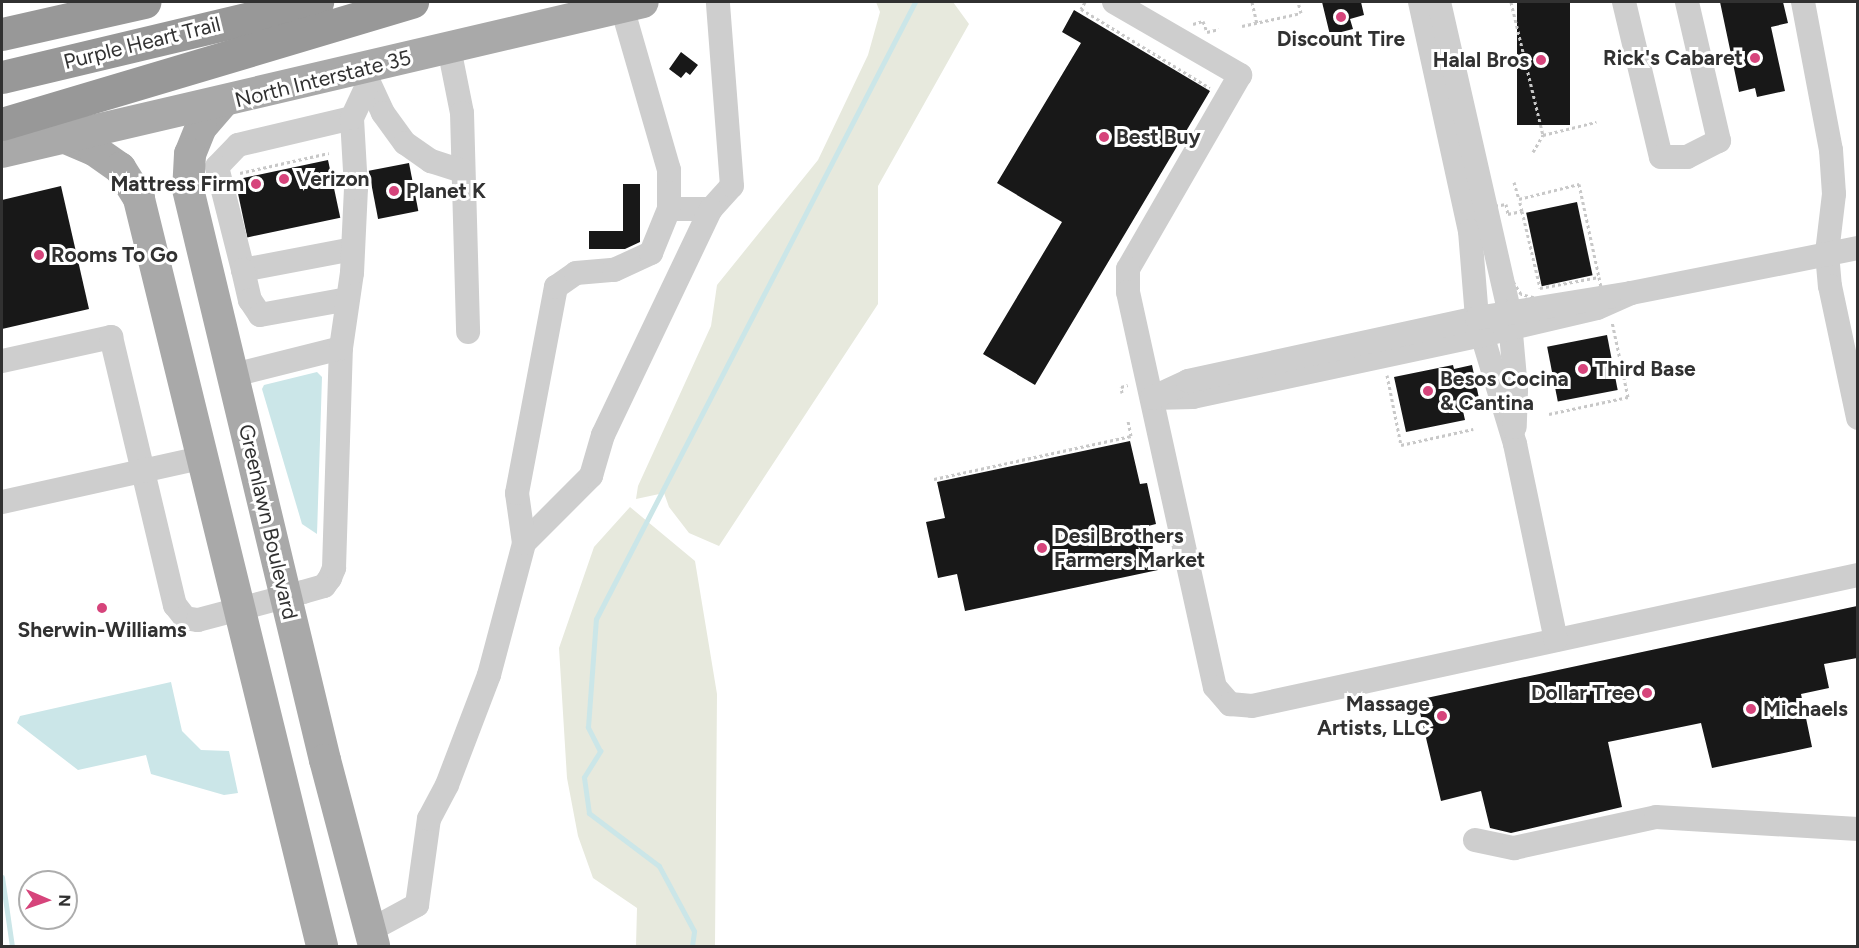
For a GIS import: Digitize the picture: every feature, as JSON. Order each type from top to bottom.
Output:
[{"type":"highway","name":"Purple Heart Trail","points":[[2,34],[144,2]]},
{"type":"highway","name":"Purple Heart Trail","points":[[2,77],[317,2]]},
{"type":"highway","points":[[2,124],[412,2]]},
{"type":"main road","name":"North Interstate 35","points":[[2,152],[222,103],[366,76],[449,48],[632,4]]},
{"type":"main road","name":"Greenlawn Boulevard","points":[[222,103],[201,127],[193,145],[189,189],[370,939]]},
{"type":"main road","points":[[68,138],[94,150],[120,168],[139,199],[322,946]]},
{"type":"lane","points":[[524,543],[591,476],[603,435],[711,209],[732,186],[718,2]]},
{"type":"lane","points":[[1114,2],[1240,75],[1128,269],[1128,292],[1215,687],[1230,704],[1252,706],[1857,575]]},
{"type":"lane","points":[[1420,2],[1470,231],[1480,326],[1515,444],[1556,640]]},
{"type":"lane","points":[[1439,2],[1510,319],[1516,390],[1515,444]]},
{"type":"lane","points":[[1624,2],[1661,157],[1687,157],[1719,141],[1687,2]]},
{"type":"lane","points":[[1803,2],[1831,150],[1834,194],[1827,253],[1830,286],[1857,418]]},
{"type":"lane","points":[[370,939],[417,905],[429,819],[447,785],[489,675],[524,543],[517,493],[556,287],[576,273],[614,270],[651,253],[669,209],[669,170],[632,4]]},
{"type":"lane","points":[[449,48],[462,113],[468,332]]},
{"type":"lane","points":[[366,76],[383,113],[405,143],[432,161],[462,171]]},
{"type":"lane","points":[[2,361],[111,338],[175,604],[185,618],[198,620],[286,598],[324,585],[334,568],[341,348],[353,249],[357,188],[352,118],[366,76]]},
{"type":"lane","points":[[348,299],[260,315],[250,300],[218,166],[227,153],[237,145],[352,118]]},
{"type":"lane","points":[[669,209],[711,209]]},
{"type":"lane","points":[[1152,398],[1188,381],[1510,319],[1597,308],[1631,293],[1857,248]]},
{"type":"lane","points":[[243,270],[353,249]]},
{"type":"lane","points":[[234,375],[341,348]]},
{"type":"lane","points":[[2,502],[201,458]]},
{"type":"lane","points":[[1475,840],[1514,848],[1656,817],[1857,829]]},
{"type":"path","points":[[1085,2],[1081,9],[1218,92]]},
{"type":"path","points":[[1252,2],[1257,22]]},
{"type":"path","points":[[1242,26],[1301,13],[1298,2]]},
{"type":"path","points":[[1511,2],[1543,135],[1533,152]]},
{"type":"path","points":[[1188,26],[1203,21],[1207,32],[1220,29]]},
{"type":"path","points":[[1543,135],[1596,122]]},
{"type":"path","points":[[235,174],[329,153]]},
{"type":"path","points":[[1515,182],[1540,288],[1599,277]]},
{"type":"path","points":[[1518,199],[1579,184],[1601,287],[1545,300],[1521,294],[1511,282],[1495,206],[1506,204],[1508,214],[1522,211]]},
{"type":"path","points":[[1549,414],[1628,397],[1611,316]]},
{"type":"path","points":[[1385,366],[1401,445],[1473,429]]},
{"type":"path","points":[[934,479],[1131,436],[1128,421]]},
{"type":"shaded area","points":[[876,2],[953,2],[969,24],[878,186],[878,304],[719,546],[689,533],[669,507],[664,493],[636,499],[638,486],[711,326],[717,285],[818,160],[868,55],[880,12]]},
{"type":"shaded area","points":[[630,507],[695,561],[717,694],[715,946],[636,946],[637,908],[593,878],[578,836],[567,778],[559,648],[594,547]]},
{"type":"water","points":[[317,372],[322,377],[317,534],[302,524],[262,389],[264,385]]},
{"type":"water","points":[[171,682],[182,731],[201,750],[229,751],[238,793],[224,795],[151,774],[146,755],[78,770],[17,723],[20,716]]},
{"type":"building","name":"Discount Tire","points":[[1322,2],[1361,2],[1364,15],[1350,19],[1353,29],[1330,35]]},
{"type":"building","points":[[1517,2],[1570,2],[1570,125],[1517,125]]},
{"type":"building","name":"Rick's Cabaret","points":[[1720,2],[1783,2],[1788,23],[1771,27],[1785,91],[1757,97],[1755,88],[1739,92]]},
{"type":"building","name":"Best Buy","points":[[1074,10],[1210,91],[1035,385],[983,354],[1062,222],[997,183],[1081,43],[1062,32]]},
{"type":"building","points":[[681,52],[698,65],[690,75],[686,72],[681,78],[669,69]]},
{"type":"building","points":[[328,160],[340,218],[247,237],[235,180]]},
{"type":"building","name":"Planet K","points":[[409,163],[418,211],[378,219],[369,171]]},
{"type":"building","points":[[623,184],[640,184],[640,242],[625,249],[589,249],[589,231],[623,231]]},
{"type":"building","name":"Rooms To Go","points":[[61,186],[89,309],[2,329],[2,200]]},
{"type":"building","points":[[1577,202],[1593,275],[1542,286],[1526,213]]},
{"type":"building","name":"Third Base","points":[[1607,335],[1618,390],[1558,402],[1547,347]]},
{"type":"building","name":"Besos Cocina & Cantina","points":[[1453,365],[1454,369],[1472,365],[1481,408],[1463,411],[1465,420],[1406,432],[1394,377]]},
{"type":"building","name":"Desi Brothers Farmers Market","points":[[1130,441],[1140,484],[1147,483],[1156,524],[1148,526],[1158,570],[965,611],[957,574],[938,578],[926,522],[945,518],[937,482]]},
{"type":"building","points":[[1857,606],[1857,658],[1824,664],[1829,688],[1801,694],[1812,747],[1712,768],[1701,723],[1608,742],[1622,807],[1511,833],[1490,828],[1481,791],[1441,801],[1417,700]]},
{"type":"waterway","points":[[692,946],[694,931],[659,866],[589,813],[584,777],[600,751],[588,727],[596,619],[915,2]]},
{"type":"waterway","points":[[2,877],[12,946]]},
{"type":"place","name":"Discount Tire","points":[[1341,17]]},
{"type":"place","name":"Rick's Cabaret","points":[[1755,58]]},
{"type":"place","name":"Halal Bros","points":[[1541,60]]},
{"type":"place","name":"Best Buy","points":[[1104,137]]},
{"type":"place","name":"Verizon","points":[[284,179]]},
{"type":"place","name":"Mattress Firm","points":[[256,184]]},
{"type":"place","name":"Planet K","points":[[394,191]]},
{"type":"place","name":"Rooms To Go","points":[[39,255]]},
{"type":"place","name":"Third Base","points":[[1583,369]]},
{"type":"place","name":"Besos Cocina & Cantina","points":[[1428,391]]},
{"type":"place","name":"Desi Brothers Farmers Market","points":[[1042,548]]},
{"type":"place","name":"Sherwin-Williams","points":[[102,608]]},
{"type":"place","name":"Dollar Tree","points":[[1647,693]]},
{"type":"place","name":"Michaels","points":[[1751,709]]},
{"type":"place","name":"Massage Artists, LLC","points":[[1442,716]]}]
